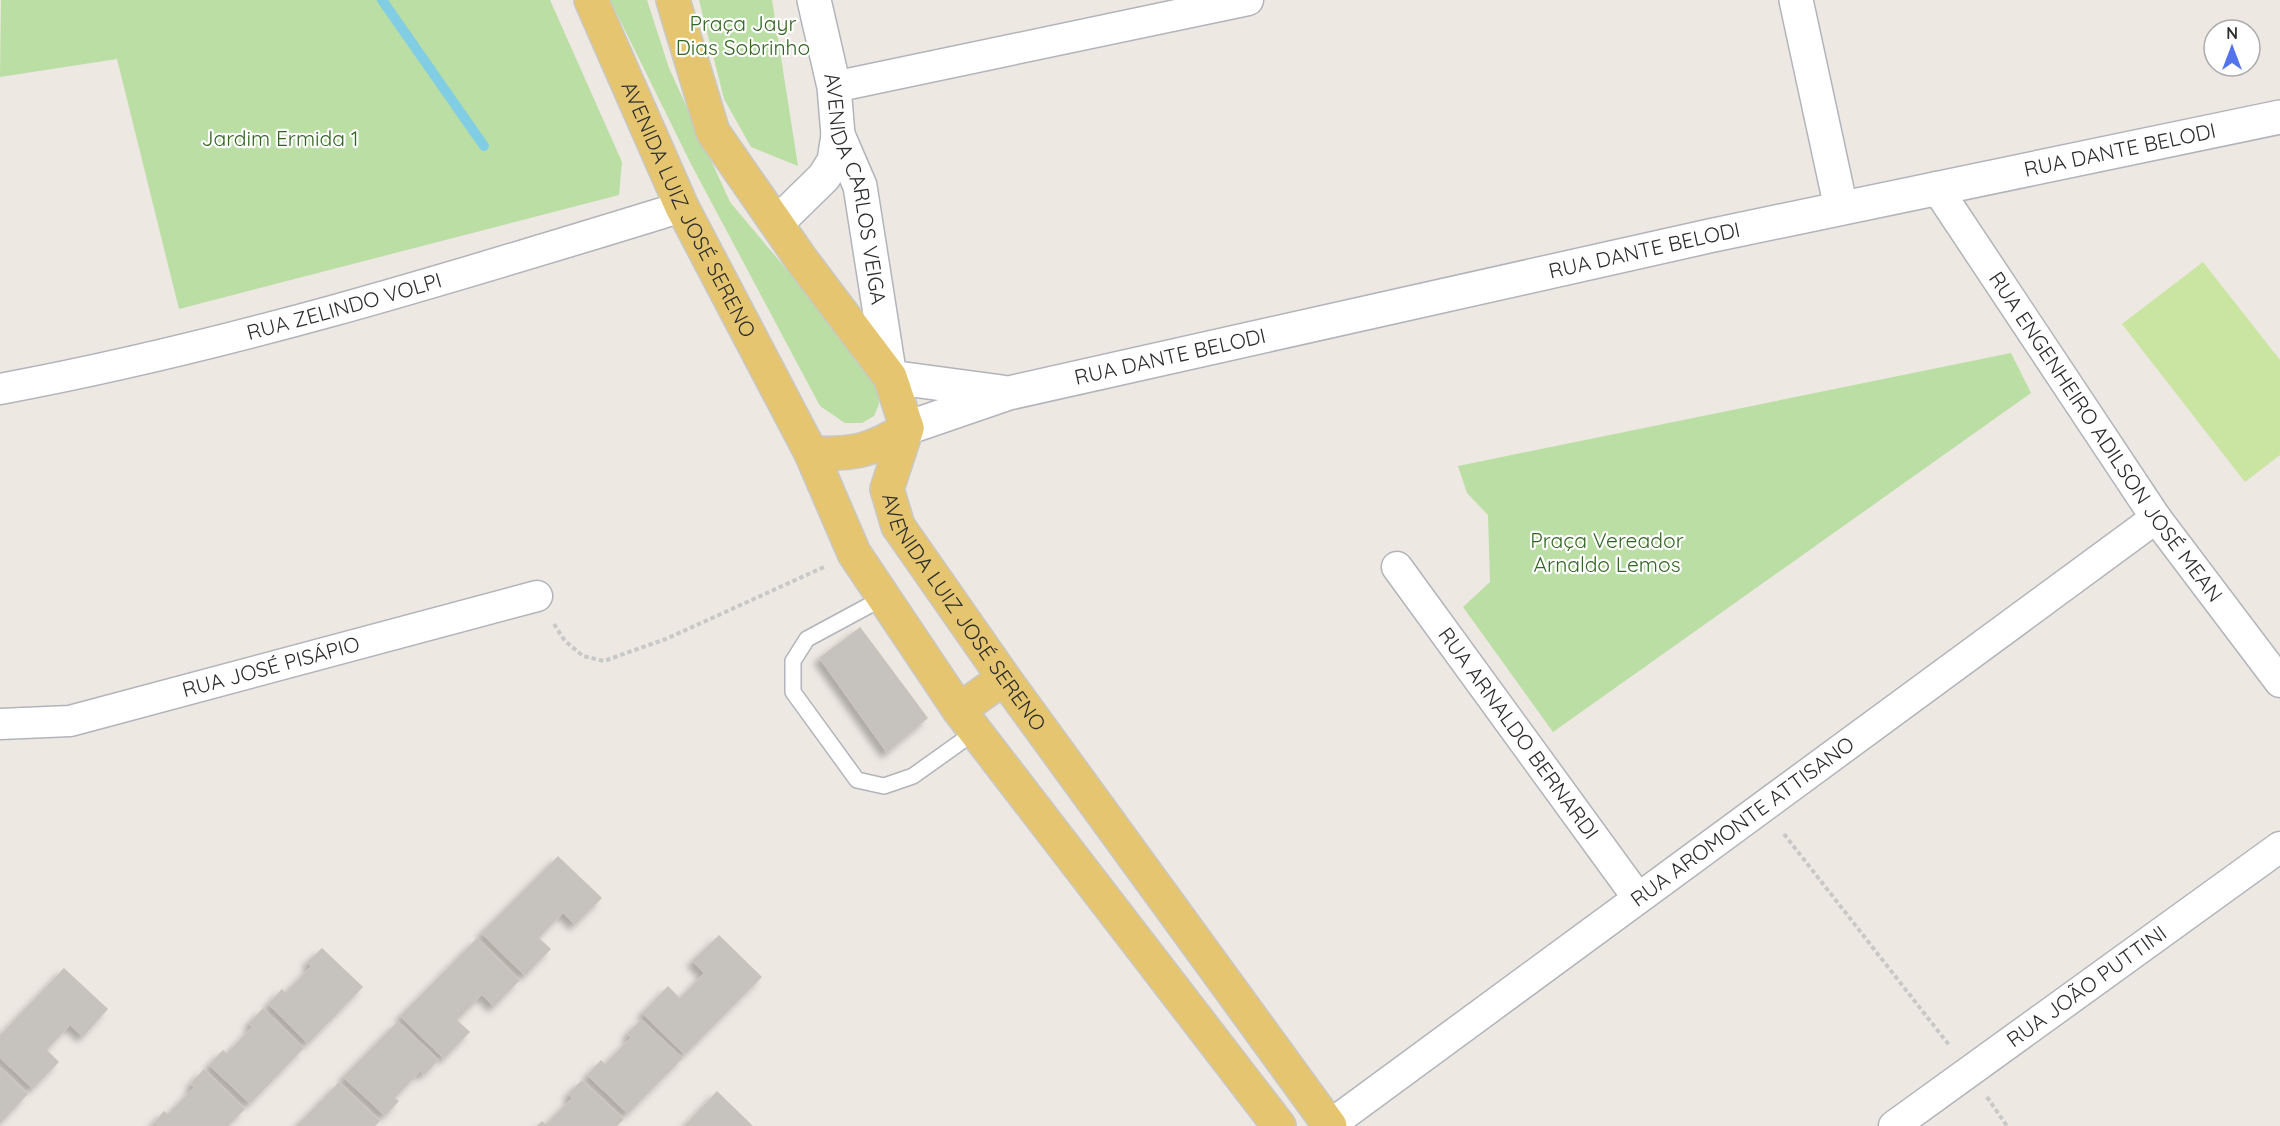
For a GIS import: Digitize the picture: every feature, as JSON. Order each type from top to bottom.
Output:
[{"type":"main road","name":"AVENIDA LUIZ JOSÉ SERENO","points":[[591,0],[682,207],[811,453],[854,554],[967,720],[1279,1126]]},
{"type":"main road","points":[[673,0],[713,132],[801,259],[890,377],[908,428]]},
{"type":"main road","name":"AVENIDA CARLOS VEIGA","points":[[814,0],[834,87],[838,135],[860,186],[890,377]]},
{"type":"main road","points":[[1796,0],[1841,208]]},
{"type":"main road","name":"RUA DANTE BELODI","points":[[1009,393],[1936,187],[2280,117]]},
{"type":"main road","points":[[2226,129],[2280,134]]},
{"type":"main road","points":[[777,223],[824,177],[834,161],[838,135]]},
{"type":"main road","points":[[890,377],[1009,393]]},
{"type":"main road","points":[[811,453],[854,454],[886,442],[908,428],[1009,393]]},
{"type":"main road","name":"AVENIDA LUIZ JOSÉ SERENO","points":[[908,428],[886,489],[898,526],[1004,678],[1330,1125]]},
{"type":"main road","points":[[967,720],[1004,678]]},
{"type":"street","points":[[834,87],[1248,0]]},
{"type":"street","name":"RUA ENGENHEIRO ADILSON JOSÉ MEAN","points":[[1936,187],[2156,518],[2280,681]]},
{"type":"street","name":"RUA ZELINDO VOLPI","points":[[0,389],[108,369],[360,305],[682,207]]},
{"type":"street","name":"RUA AROMONTE ATTISANO","points":[[1330,1125],[2156,518]]},
{"type":"street","name":"RUA ARNALDO BERNARDI","points":[[1397,567],[1638,898]]},
{"type":"street","name":"RUA JOSÉ PISÁPIO","points":[[0,724],[70,721],[537,596]]},
{"type":"street","name":"RUA JOÃO PUTTINI","points":[[1894,1126],[2280,846]]},
{"type":"lane","points":[[883,598],[807,639],[793,661],[793,692],[857,780],[884,786],[913,776],[967,720]]},
{"type":"path","points":[[537,596],[565,641],[583,656],[604,661],[666,639],[854,554]]},
{"type":"path","points":[[1762,806],[1970,1072],[2007,1126]]},
{"type":"green space","name":"Jardim Ermida 1","points":[[1,0],[550,0],[622,162],[619,195],[179,309],[117,59],[0,77]]},
{"type":"green space","name":"Praça Jayr Dias Sobrinho","points":[[610,0],[647,0],[669,68],[730,202],[876,376],[879,404],[874,416],[862,423],[845,423],[820,406],[691,164]]},
{"type":"green space","name":"Praça Jayr Dias Sobrinho","points":[[699,0],[772,0],[798,166],[751,147],[724,99]]},
{"type":"green space","points":[[2203,262],[2280,360],[2280,455],[2245,482],[2122,324]]},
{"type":"green space","name":"Praça Vereador Arnaldo Lemos","points":[[2011,353],[2031,393],[1553,732],[1463,607],[1490,582],[1488,515],[1467,493],[1458,466]]},
{"type":"building","points":[[860,628],[927,718],[887,752],[820,658]]},
{"type":"building","points":[[558,857],[601,898],[575,924],[563,912],[538,938],[550,949],[525,975],[482,933]]},
{"type":"building","points":[[719,936],[761,977],[685,1054],[643,1013],[668,987],[680,999],[705,973],[693,961]]},
{"type":"building","points":[[477,939],[519,980],[494,1006],[482,994],[456,1020],[469,1032],[444,1058],[401,1016]]},
{"type":"building","points":[[322,949],[362,987],[308,1043],[269,1004],[282,990],[285,994],[312,966],[308,962]]},
{"type":"building","points":[[64,969],[107,1009],[83,1036],[70,1024],[46,1050],[58,1062],[33,1088],[0,1057],[0,1036]]},
{"type":"building","points":[[263,1009],[303,1048],[250,1103],[210,1065],[223,1051],[227,1054],[253,1027],[250,1023]]},
{"type":"building","points":[[641,1020],[682,1058],[628,1113],[588,1075],[601,1061],[605,1065],[632,1037],[628,1034]]},
{"type":"building","points":[[398,1022],[438,1060],[424,1074],[421,1070],[394,1098],[398,1101],[385,1115],[344,1077]]},
{"type":"building","points":[[0,1068],[27,1094],[3,1120],[0,1117]]},
{"type":"building","points":[[204,1070],[244,1109],[227,1126],[152,1126],[164,1112],[168,1115],[195,1087],[191,1084]]},
{"type":"building","points":[[582,1081],[623,1119],[616,1126],[538,1126],[542,1122],[546,1125],[573,1098],[569,1094]]},
{"type":"building","points":[[339,1083],[379,1121],[374,1126],[297,1126]]},
{"type":"building","points":[[717,1092],[752,1126],[685,1126]]},
{"type":"waterway","points":[[382,0],[484,146]]}]
